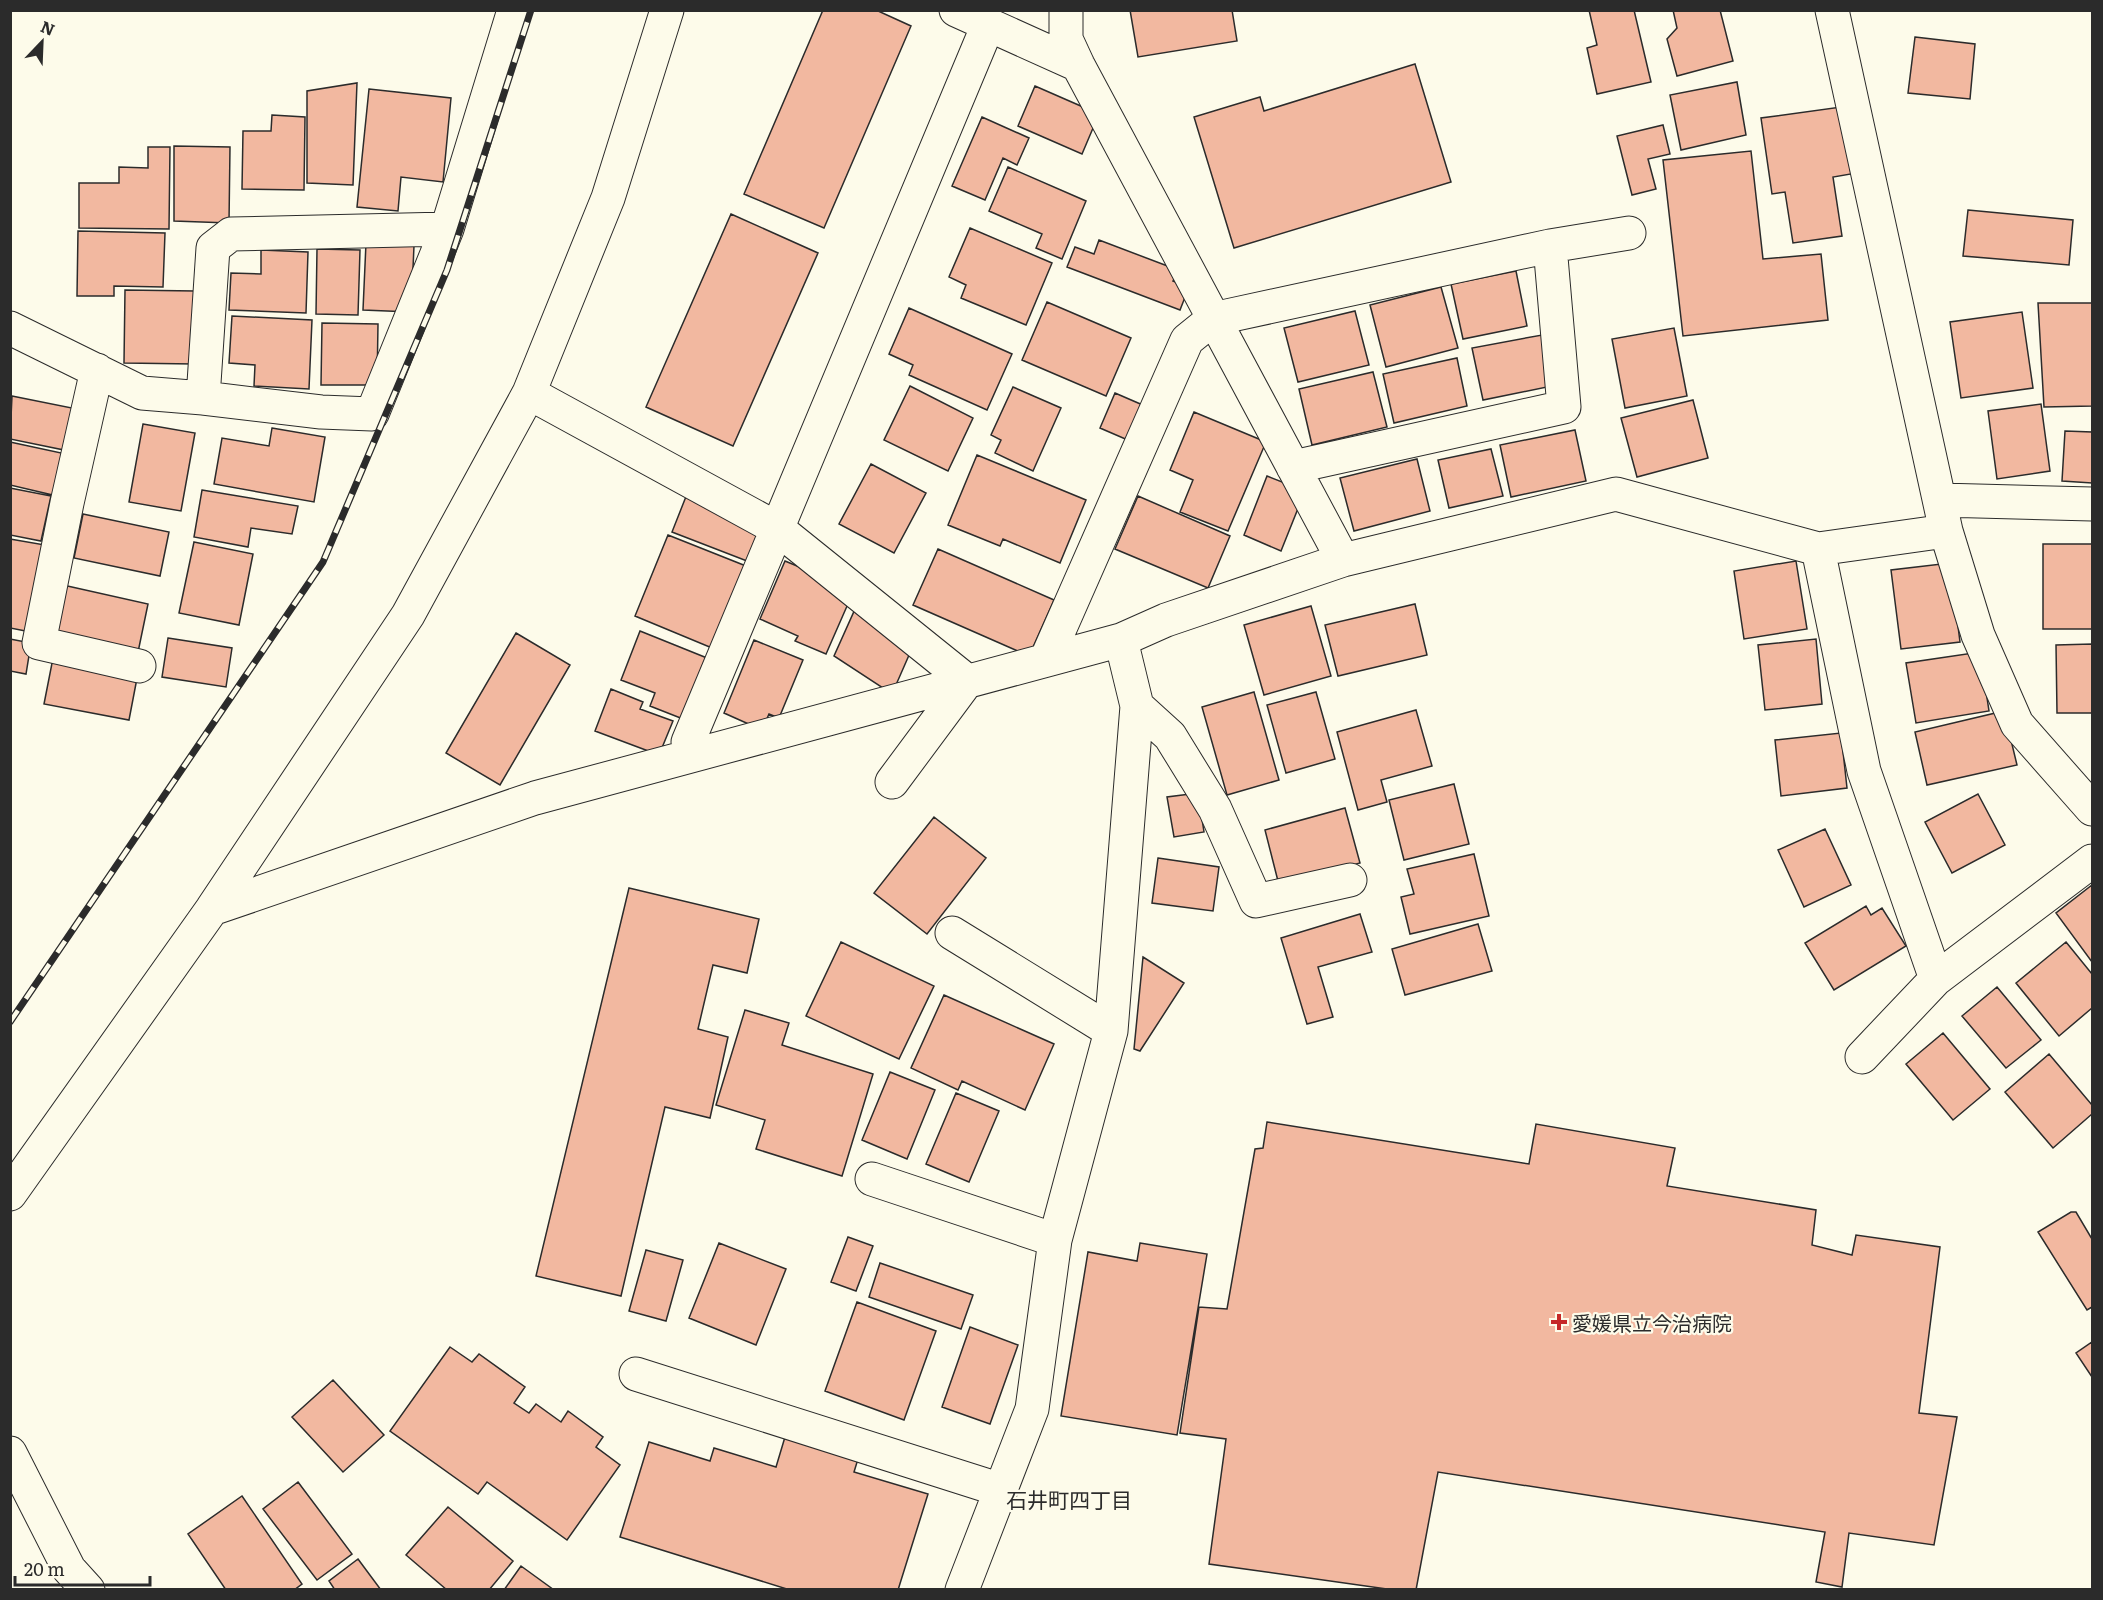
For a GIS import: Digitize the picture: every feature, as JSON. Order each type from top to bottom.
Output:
[{"type":"street","points":[[10,327],[142,393],[321,412],[372,414],[447,229],[514,10]]},
{"type":"street","points":[[10,1194],[212,909],[408,615],[529,393],[608,198],[667,10]]},
{"type":"street","points":[[956,10],[1078,65]]},
{"type":"street","points":[[1066,10],[1066,39],[1078,65],[1343,560]]},
{"type":"street","points":[[1832,10],[1943,516],[1978,635],[2017,724],[2092,809]]},
{"type":"street","points":[[688,742],[988,25]]},
{"type":"street","points":[[203,398],[213,248],[231,234],[447,229]]},
{"type":"street","points":[[1046,660],[1187,340],[1213,319],[1550,246],[1629,232]]},
{"type":"street","points":[[1293,467],[1564,406],[1550,246]]},
{"type":"street","points":[[97,370],[39,644],[139,666]]},
{"type":"street","points":[[529,393],[778,528],[967,681]]},
{"type":"street","points":[[212,909],[535,798],[1121,640],[1166,621],[1343,560],[1616,494],[1818,549],[1943,516],[2092,504]]},
{"type":"street","points":[[1818,549],[1864,771],[1936,979]]},
{"type":"street","points":[[962,1590],[1032,1409],[1055,1240],[1111,1031],[1137,706],[1121,640]]},
{"type":"street","points":[[892,782],[967,681]]},
{"type":"street","points":[[1137,706],[1170,736],[1176,745],[1215,809],[1256,901],[1350,880]]},
{"type":"street","points":[[1862,1057],[1936,979],[2092,861]]},
{"type":"street","points":[[952,933],[1111,1031]]},
{"type":"street","points":[[872,1179],[1055,1240]]},
{"type":"street","points":[[636,1374],[1001,1490]]},
{"type":"street","points":[[10,1453],[69,1569],[88,1590]]},
{"type":"building","points":[[823,10],[876,10],[911,26],[824,228],[744,194]]},
{"type":"building","points":[[1130,10],[1232,10],[1237,41],[1138,57]]},
{"type":"building","points":[[1589,10],[1634,10],[1651,82],[1597,94],[1587,48],[1597,45]]},
{"type":"building","points":[[1673,10],[1720,10],[1733,61],[1677,76],[1667,39],[1677,28]]},
{"type":"building","points":[[1915,37],[1975,44],[1970,99],[1908,93]]},
{"type":"building","points":[[1415,64],[1451,182],[1234,248],[1194,117],[1260,97],[1264,111]]},
{"type":"building","points":[[1737,82],[1746,135],[1681,150],[1670,95]]},
{"type":"building","points":[[357,83],[353,185],[307,183],[307,91]]},
{"type":"building","points":[[1035,86],[1099,114],[1082,154],[1018,126]]},
{"type":"building","points":[[369,89],[451,98],[443,182],[401,177],[398,211],[357,207]]},
{"type":"building","points":[[1841,107],[1851,174],[1833,177],[1842,236],[1793,243],[1785,192],[1772,194],[1761,118]]},
{"type":"building","points":[[272,115],[305,117],[304,190],[242,189],[243,131],[271,131]]},
{"type":"building","points":[[982,117],[1029,138],[1017,165],[1003,158],[985,200],[952,186]]},
{"type":"building","points":[[1663,125],[1670,154],[1648,159],[1656,189],[1632,195],[1617,136]]},
{"type":"building","points":[[174,146],[230,147],[229,223],[174,221]]},
{"type":"building","points":[[148,147],[170,147],[169,229],[79,228],[79,183],[119,183],[119,167],[148,168]]},
{"type":"building","points":[[1751,151],[1763,259],[1821,254],[1828,320],[1683,336],[1663,160]]},
{"type":"building","points":[[1008,167],[1086,201],[1062,259],[1036,248],[1042,234],[989,211]]},
{"type":"building","points":[[1968,210],[2073,220],[2069,265],[1963,256]]},
{"type":"building","points":[[731,214],[818,253],[733,446],[646,407]]},
{"type":"building","points":[[970,228],[1052,263],[1026,325],[961,298],[966,285],[949,277]]},
{"type":"building","points":[[78,231],[165,233],[163,287],[114,286],[114,296],[77,296]]},
{"type":"building","points":[[1099,240],[1178,270],[1173,281],[1189,287],[1180,310],[1067,267],[1075,247],[1094,254]]},
{"type":"building","points":[[366,243],[414,246],[411,312],[363,310]]},
{"type":"building","points":[[317,249],[360,250],[358,315],[316,314]]},
{"type":"building","points":[[261,250],[308,252],[306,313],[229,310],[231,273],[261,274]]},
{"type":"building","points":[[1516,271],[1527,326],[1463,339],[1451,284]]},
{"type":"building","points":[[1441,287],[1458,348],[1386,367],[1370,305]]},
{"type":"building","points":[[125,290],[195,291],[194,364],[124,363]]},
{"type":"building","points":[[1047,302],[1131,338],[1106,396],[1022,360]]},
{"type":"building","points":[[2038,303],[2092,303],[2092,406],[2044,407]]},
{"type":"building","points":[[909,308],[1012,354],[987,410],[909,375],[913,365],[889,354]]},
{"type":"building","points":[[1355,311],[1369,365],[1298,382],[1284,328]]},
{"type":"building","points":[[2022,312],[2033,388],[1961,398],[1950,322]]},
{"type":"building","points":[[232,316],[312,320],[309,389],[254,386],[255,365],[229,363]]},
{"type":"building","points":[[322,323],[378,324],[377,385],[321,385]]},
{"type":"building","points":[[1674,328],[1687,396],[1625,408],[1612,339]]},
{"type":"building","points":[[1542,335],[1552,386],[1483,400],[1472,348]]},
{"type":"building","points":[[1457,358],[1467,406],[1394,423],[1383,374]]},
{"type":"building","points":[[1373,372],[1387,427],[1312,445],[1299,389]]},
{"type":"building","points":[[910,386],[973,418],[948,471],[884,440]]},
{"type":"building","points":[[1013,387],[1061,408],[1033,471],[995,453],[1001,440],[991,435]]},
{"type":"building","points":[[1115,393],[1145,406],[1130,441],[1100,428]]},
{"type":"building","points":[[12,396],[77,409],[69,451],[10,439]]},
{"type":"building","points":[[1693,400],[1708,458],[1637,477],[1621,418]]},
{"type":"building","points":[[2041,404],[2050,471],[1997,479],[1988,411]]},
{"type":"building","points":[[1194,412],[1266,442],[1228,531],[1180,512],[1193,480],[1170,470]]},
{"type":"building","points":[[143,424],[195,433],[181,511],[129,502]]},
{"type":"building","points":[[272,428],[325,437],[314,502],[214,484],[222,438],[269,446]]},
{"type":"building","points":[[1575,430],[1586,481],[1511,497],[1500,445]]},
{"type":"building","points":[[2065,431],[2092,432],[2092,483],[2062,481]]},
{"type":"building","points":[[10,442],[66,454],[57,496],[10,485]]},
{"type":"building","points":[[1491,449],[1503,496],[1449,508],[1438,460]]},
{"type":"building","points":[[977,455],[1086,500],[1060,563],[1003,539],[1000,546],[948,525]]},
{"type":"building","points":[[1417,459],[1430,511],[1354,531],[1340,478]]},
{"type":"building","points":[[871,464],[926,493],[894,553],[839,524]]},
{"type":"building","points":[[1267,476],[1305,491],[1281,551],[1244,535]]},
{"type":"building","points":[[10,488],[51,496],[41,541],[10,535]]},
{"type":"building","points":[[202,490],[298,506],[292,534],[251,528],[248,547],[194,537]]},
{"type":"building","points":[[687,494],[758,532],[747,561],[672,532]]},
{"type":"building","points":[[1138,496],[1230,536],[1208,588],[1115,549]]},
{"type":"building","points":[[83,514],[169,532],[160,576],[74,558]]},
{"type":"building","points":[[668,535],[746,566],[712,648],[635,616]]},
{"type":"building","points":[[10,539],[51,546],[36,633],[10,628]]},
{"type":"building","points":[[194,542],[253,554],[239,625],[179,613]]},
{"type":"building","points":[[2043,544],[2092,544],[2092,629],[2043,629]]},
{"type":"building","points":[[938,549],[1054,600],[1029,656],[913,605]]},
{"type":"building","points":[[785,561],[838,583],[851,597],[826,654],[795,641],[798,636],[760,619]]},
{"type":"building","points":[[1796,561],[1807,629],[1744,639],[1734,571]]},
{"type":"building","points":[[1950,563],[1960,642],[1901,649],[1891,570]]},
{"type":"building","points":[[63,585],[148,604],[137,657],[52,638]]},
{"type":"building","points":[[1415,604],[1427,655],[1338,676],[1325,625]]},
{"type":"building","points":[[1311,606],[1331,676],[1264,695],[1244,625]]},
{"type":"building","points":[[856,607],[913,646],[892,694],[834,656]]},
{"type":"building","points":[[640,631],[707,658],[683,719],[650,706],[655,693],[621,680]]},
{"type":"building","points":[[516,633],[570,665],[500,785],[446,753]]},
{"type":"building","points":[[168,638],[232,648],[226,687],[162,677]]},
{"type":"building","points":[[10,639],[31,643],[26,674],[10,671]]},
{"type":"building","points":[[1816,639],[1822,704],[1765,710],[1758,645]]},
{"type":"building","points":[[754,640],[803,660],[779,718],[769,714],[762,730],[724,713]]},
{"type":"building","points":[[2092,644],[2092,713],[2057,713],[2056,645]]},
{"type":"building","points":[[1980,652],[1989,711],[1916,723],[1906,663]]},
{"type":"building","points":[[53,658],[138,673],[129,720],[44,704]]},
{"type":"building","points":[[611,689],[643,702],[640,709],[673,721],[659,755],[595,731]]},
{"type":"building","points":[[1254,692],[1279,780],[1227,795],[1202,707]]},
{"type":"building","points":[[1316,692],[1335,759],[1286,773],[1267,705]]},
{"type":"building","points":[[1416,710],[1432,766],[1381,780],[1387,802],[1358,810],[1337,732]]},
{"type":"building","points":[[2004,711],[2017,765],[1927,785],[1915,732]]},
{"type":"building","points":[[1841,733],[1847,788],[1781,796],[1775,740]]},
{"type":"building","points":[[1454,784],[1469,844],[1404,860],[1389,800]]},
{"type":"building","points":[[1198,793],[1204,832],[1174,837],[1167,797]]},
{"type":"building","points":[[1978,794],[2005,845],[1952,873],[1925,822]]},
{"type":"building","points":[[1345,808],[1360,863],[1279,885],[1265,830]]},
{"type":"building","points":[[934,817],[986,858],[927,934],[874,893]]},
{"type":"building","points":[[1825,829],[1851,885],[1804,907],[1778,850]]},
{"type":"building","points":[[1474,854],[1489,916],[1410,934],[1401,897],[1414,894],[1407,869]]},
{"type":"building","points":[[1158,858],[1219,867],[1213,911],[1152,903]]},
{"type":"building","points":[[2092,885],[2092,962],[2056,913]]},
{"type":"building","points":[[629,888],[759,919],[747,973],[713,965],[698,1029],[728,1037],[710,1118],[665,1107],[621,1296],[536,1276]]},
{"type":"building","points":[[1866,906],[1871,915],[1882,908],[1906,946],[1834,990],[1805,943]]},
{"type":"building","points":[[1360,914],[1372,952],[1318,967],[1333,1017],[1307,1024],[1281,938]]},
{"type":"building","points":[[1478,924],[1492,971],[1405,995],[1392,949]]},
{"type":"building","points":[[841,942],[934,986],[899,1059],[806,1016]]},
{"type":"building","points":[[2066,942],[2092,974],[2092,1008],[2059,1036],[2016,983]]},
{"type":"building","points":[[1143,957],[1184,983],[1140,1051],[1134,1049]]},
{"type":"building","points":[[1997,987],[2041,1040],[2006,1068],[1962,1016]]},
{"type":"building","points":[[944,995],[1054,1044],[1025,1110],[962,1081],[958,1090],[911,1068]]},
{"type":"building","points":[[745,1010],[789,1023],[782,1045],[873,1074],[842,1176],[756,1149],[765,1120],[716,1105]]},
{"type":"building","points":[[1943,1033],[1990,1089],[1953,1120],[1906,1064]]},
{"type":"building","points":[[2049,1054],[2092,1105],[2092,1114],[2053,1148],[2005,1092]]},
{"type":"building","points":[[890,1072],[935,1090],[907,1159],[862,1140]]},
{"type":"building","points":[[956,1093],[999,1111],[969,1182],[926,1164]]},
{"type":"building","points":[[1267,1122],[1529,1164],[1536,1124],[1675,1148],[1667,1186],[1816,1210],[1812,1245],[1852,1255],[1856,1235],[1940,1247],[1919,1413],[1957,1417],[1934,1545],[1849,1533],[1842,1587],[1816,1582],[1825,1532],[1438,1472],[1416,1590],[1394,1590],[1209,1564],[1226,1439],[1180,1433],[1199,1307],[1227,1309],[1255,1149],[1263,1148]]},
{"type":"building","points":[[2071,1212],[2076,1212],[2092,1239],[2092,1307],[2087,1310],[2038,1232]]},
{"type":"building","points":[[848,1237],[873,1246],[856,1291],[831,1282]]},
{"type":"building","points":[[719,1243],[786,1269],[756,1345],[689,1318]]},
{"type":"building","points":[[1140,1243],[1207,1254],[1177,1435],[1061,1416],[1088,1252],[1137,1261]]},
{"type":"building","points":[[646,1250],[683,1260],[666,1321],[629,1311]]},
{"type":"building","points":[[880,1263],[973,1295],[961,1329],[869,1297]]},
{"type":"building","points":[[857,1302],[936,1331],[904,1420],[825,1391]]},
{"type":"building","points":[[970,1327],[1018,1345],[990,1424],[942,1407]]},
{"type":"building","points":[[2092,1342],[2092,1377],[2076,1353]]},
{"type":"building","points":[[450,1347],[472,1362],[479,1354],[525,1387],[514,1403],[529,1413],[536,1404],[561,1422],[568,1411],[603,1437],[596,1447],[620,1465],[567,1540],[487,1482],[478,1494],[390,1431]]},
{"type":"building","points":[[333,1380],[384,1435],[343,1472],[292,1417]]},
{"type":"building","points":[[785,1437],[858,1459],[854,1472],[928,1494],[898,1590],[790,1590],[620,1537],[649,1442],[710,1461],[714,1448],[776,1467]]},
{"type":"building","points":[[298,1482],[352,1554],[317,1580],[263,1509]]},
{"type":"building","points":[[242,1496],[302,1584],[294,1590],[226,1590],[188,1534]]},
{"type":"building","points":[[448,1507],[513,1561],[489,1590],[447,1590],[406,1555]]},
{"type":"building","points":[[358,1559],[381,1590],[335,1590],[329,1581]]},
{"type":"building","points":[[521,1566],[554,1590],[504,1590]]},
{"type":"railway","points":[[10,1022],[323,562],[447,270],[531,10]]},
{"type":"place","name":"愛媛県立今治病院","points":[[1559,1322]]},
{"type":"district","name":"石井町四丁目","points":[[1069,1498]]}]
